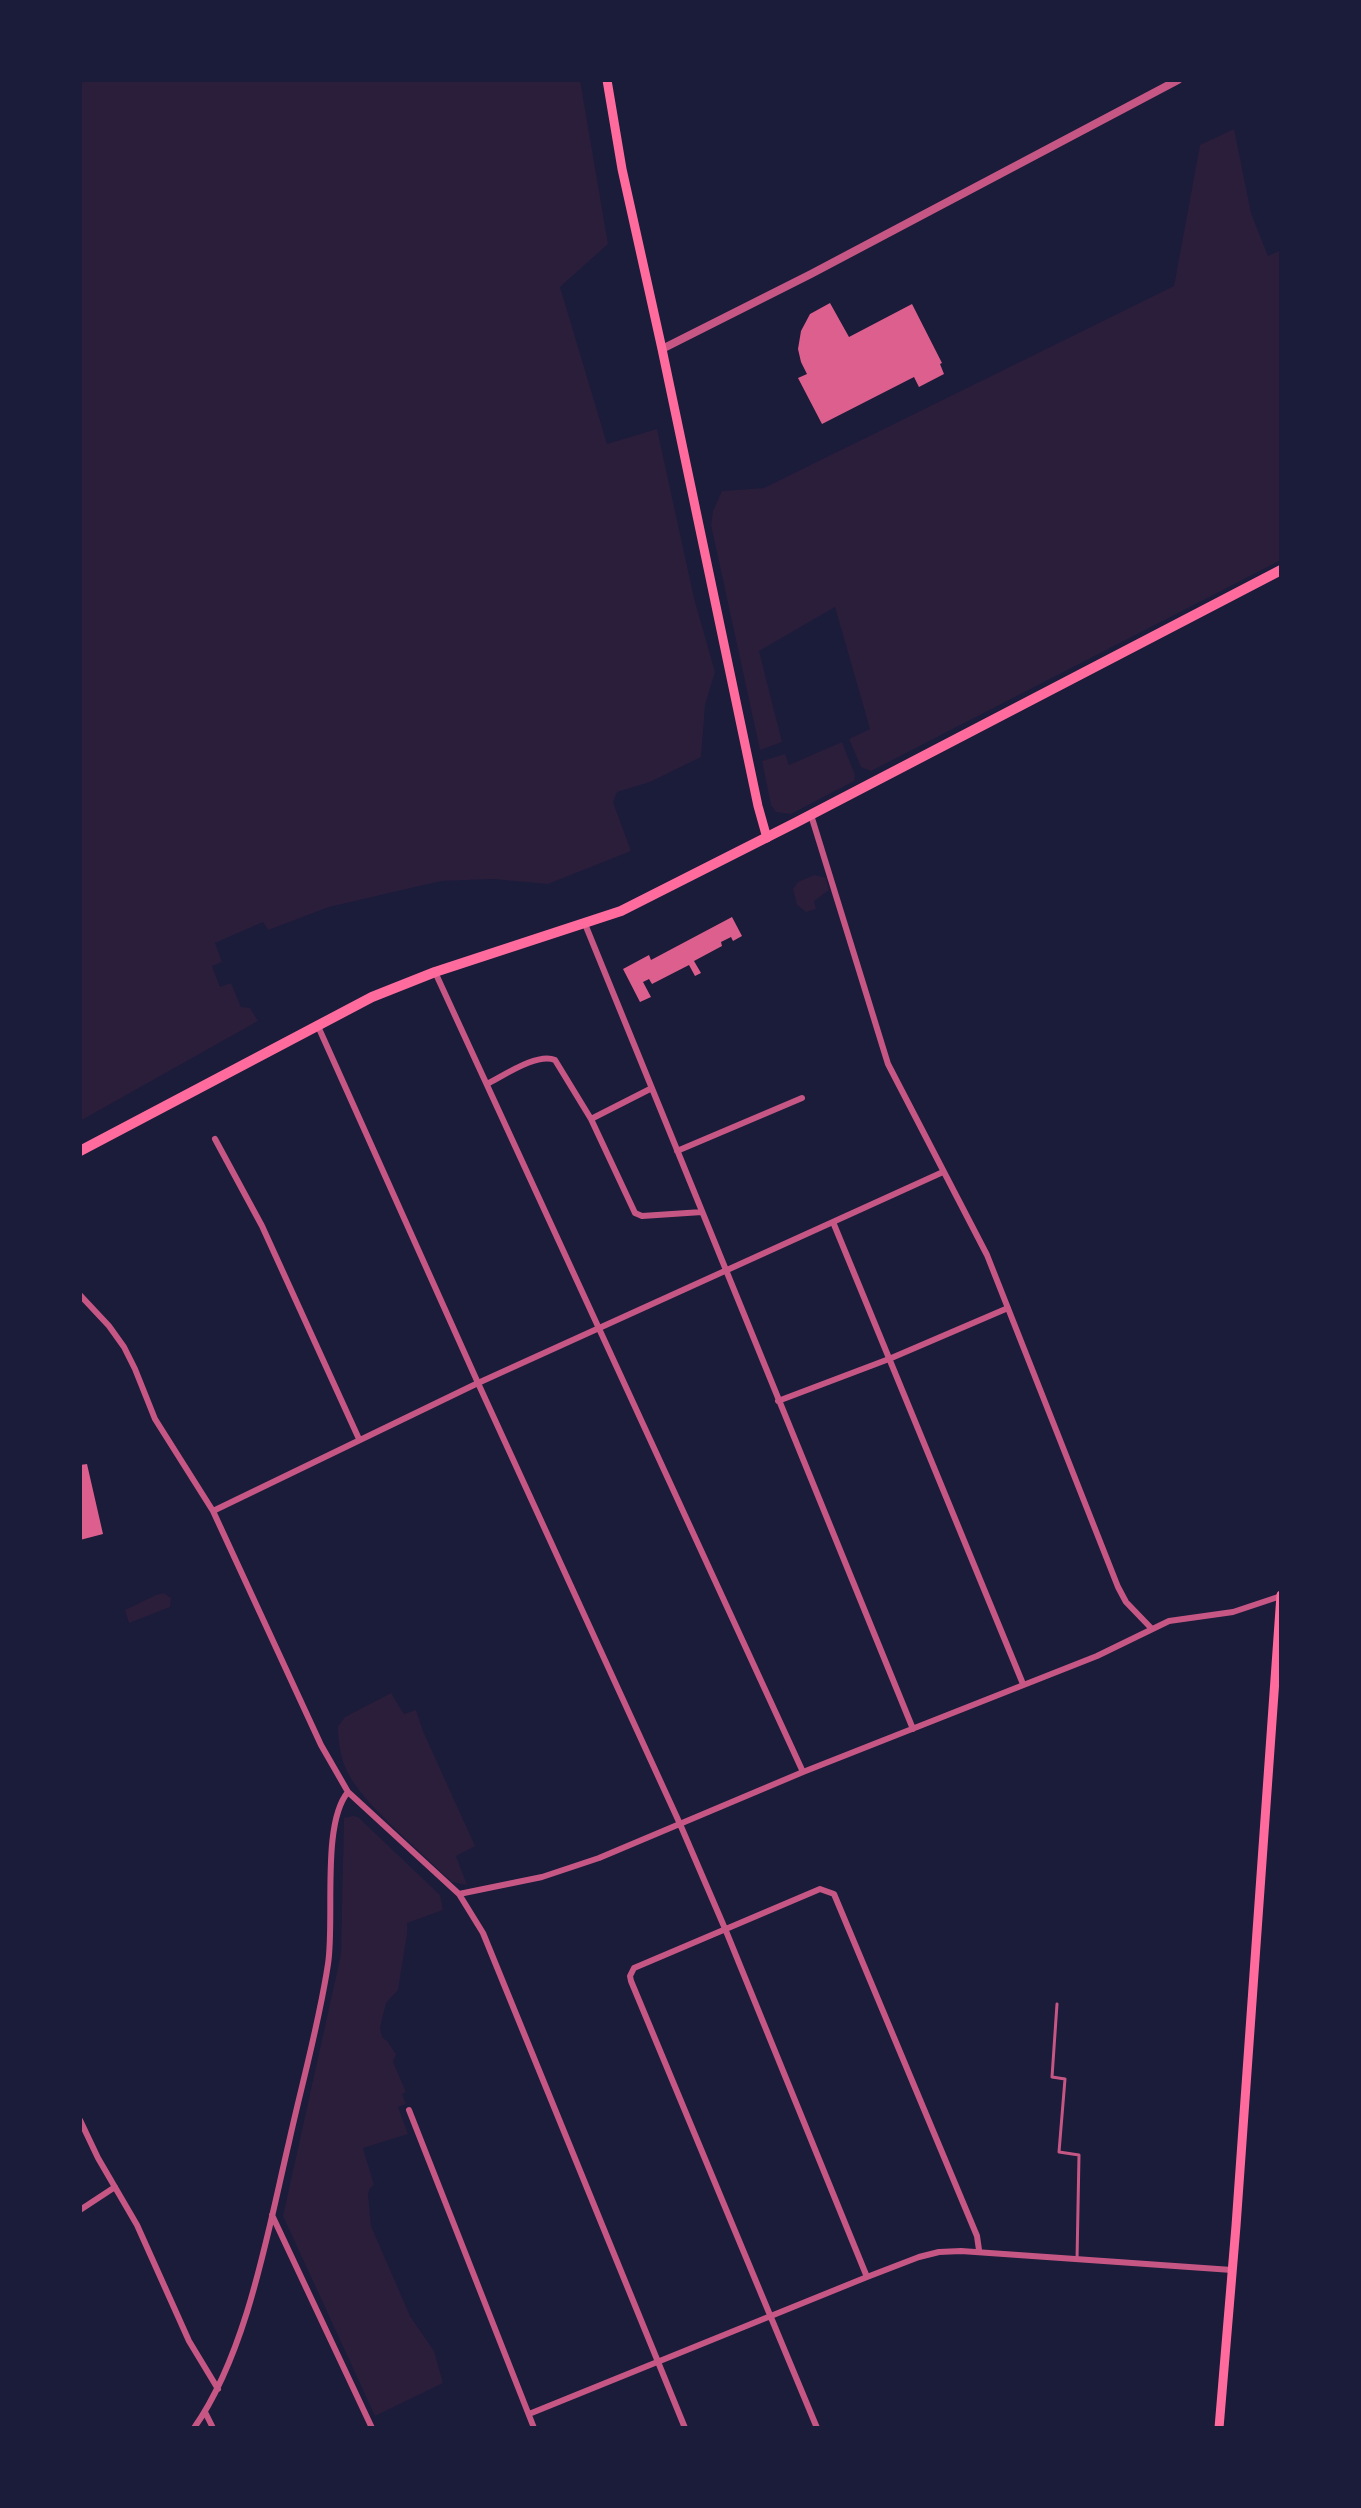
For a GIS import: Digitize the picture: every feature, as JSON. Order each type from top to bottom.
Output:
[{"type":"main road","points":[[607,80],[622,169],[767,838]]},
{"type":"main road","points":[[80,1151],[372,997],[435,972],[621,911],[1281,570]]},
{"type":"main road","points":[[1219,2428],[1281,1596]]},
{"type":"street","points":[[662,349],[823,268],[1178,80]]},
{"type":"street","points":[[811,815],[885,1056],[987,1255],[1118,1587],[1134,1612],[1152,1629]]},
{"type":"street","points":[[585,924],[913,1729]]},
{"type":"street","points":[[435,972],[803,1772]]},
{"type":"street","points":[[317,1024],[680,1824],[867,2277]]},
{"type":"street","points":[[487,1084],[539,1058],[550,1057],[555,1060],[591,1119],[635,1213],[642,1216],[702,1212]]},
{"type":"street","points":[[591,1119],[652,1088]]},
{"type":"street","points":[[677,1151],[802,1098]]},
{"type":"street","points":[[215,1139],[262,1226],[359,1439]]},
{"type":"street","points":[[213,1511],[478,1383],[943,1172]]},
{"type":"street","points":[[833,1222],[1023,1684]]},
{"type":"street","points":[[80,1295],[124,1347],[155,1419],[213,1511],[321,1745],[348,1792],[459,1894],[483,1933],[685,2428]]},
{"type":"street","points":[[778,1401],[889,1359],[1008,1308]]},
{"type":"street","points":[[459,1894],[570,1869],[803,1772],[1097,1656],[1169,1621],[1233,1612],[1281,1596]]},
{"type":"street","points":[[194,2428],[218,2389],[248,2303],[272,2215],[325,1979],[330,1946],[335,1815],[348,1792]]},
{"type":"street","points":[[817,2428],[631,1981],[631,1972],[820,1889],[829,1890],[834,1894],[977,2236],[979,2250]]},
{"type":"street","points":[[409,2110],[534,2428]]},
{"type":"street","points":[[80,2120],[137,2225],[189,2341],[218,2389]]},
{"type":"street","points":[[80,2210],[115,2187]]},
{"type":"street","points":[[272,2215],[372,2428]]},
{"type":"street","points":[[529,2414],[929,2254],[979,2250],[1232,2270]]},
{"type":"street","points":[[205,2412],[213,2428]]},
{"type":"lane","points":[[1057,2004],[1052,2077],[1065,2079],[1059,2152],[1079,2155],[1077,2260]]},
{"type":"shaded area","points":[[80,80],[580,80],[608,244],[560,287],[607,444],[657,429],[694,598],[715,672],[705,705],[701,757],[650,782],[617,792],[613,802],[631,851],[548,884],[493,879],[441,881],[329,907],[268,930],[263,922],[215,943],[222,962],[212,966],[220,987],[231,983],[241,1007],[250,1008],[258,1021],[80,1121]]},
{"type":"shaded area","points":[[1234,129],[1251,213],[1268,256],[1281,250],[1281,560],[871,771],[861,767],[849,739],[870,729],[835,607],[759,651],[782,742],[760,750],[711,525],[713,511],[722,491],[764,488],[1174,286],[1200,145]]},
{"type":"shaded area","points":[[842,742],[855,775],[854,781],[791,814],[776,812],[771,805],[762,761],[785,754],[789,765]]},
{"type":"shaded area","points":[[814,875],[826,878],[829,890],[814,901],[816,909],[806,912],[797,905],[793,889],[798,882]]},
{"type":"shaded area","points":[[164,1593],[171,1598],[170,1607],[129,1623],[125,1610]]},
{"type":"shaded area","points":[[391,1693],[404,1714],[416,1710],[475,1846],[456,1856],[467,1885],[452,1882],[389,1822],[362,1794],[344,1764],[338,1726],[345,1717]]},
{"type":"shaded area","points":[[358,1817],[440,1895],[443,1910],[407,1923],[398,1990],[386,2003],[380,2028],[382,2037],[396,2054],[393,2062],[406,2092],[402,2094],[406,2104],[398,2107],[408,2134],[363,2148],[374,2185],[368,2194],[371,2226],[410,2316],[434,2351],[443,2383],[375,2416],[283,2216],[341,1954],[344,1818]]},
{"type":"building","points":[[830,303],[849,337],[912,304],[942,363],[944,374],[919,387],[914,377],[822,424],[798,378],[807,374],[798,349],[801,331],[810,314]]},
{"type":"building","points":[[732,917],[742,936],[721,942],[722,946],[694,961],[701,973],[695,976],[689,965],[652,984],[649,979],[643,982],[651,997],[640,1002],[623,969],[649,955],[651,960]]},
{"type":"building","points":[[87,1464],[103,1534],[80,1540],[80,1465]]}]
